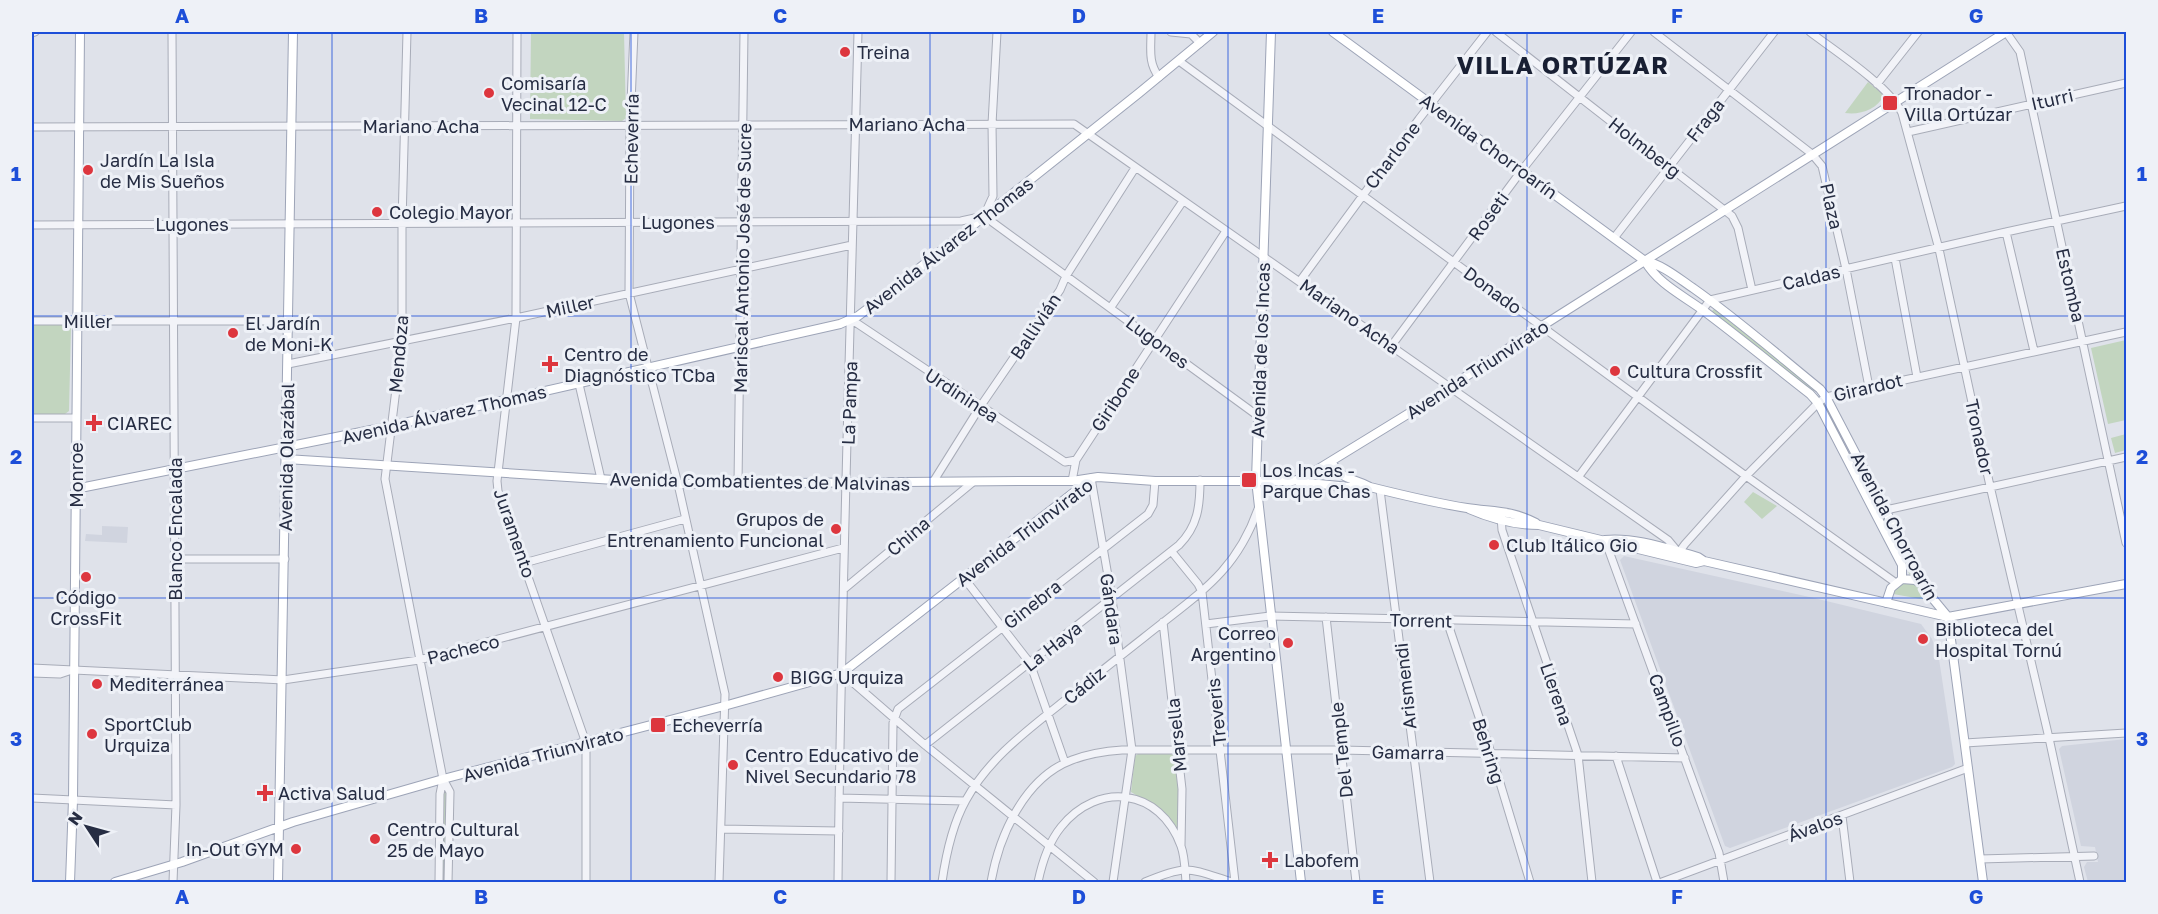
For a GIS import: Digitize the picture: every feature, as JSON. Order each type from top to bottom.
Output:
[{"type":"main road","name":"Monroe","points":[[70,882],[73,800],[80,32]]},
{"type":"main road","name":"Avenida Olazábal","points":[[278,882],[293,32]]},
{"type":"main road","name":"Avenida Álvarez Thomas","points":[[75,489],[391,426],[852,320],[1213,32]]},
{"type":"main road","name":"Avenida de los Incas","points":[[1271,32],[1256,480],[1301,882]]},
{"type":"main road","name":"Avenida Chorroarín","points":[[1333,32],[1343,35],[1431,104],[1645,261],[1655,263],[1710,300],[1820,389],[1933,601],[1948,617],[1980,859],[1980,882]]},
{"type":"main road","name":"Avenida Triunvirato","points":[[115,882],[174,864],[279,826],[443,779],[586,743],[842,673],[1091,478],[1155,481],[1293,481],[1305,477],[2006,32]]},
{"type":"main road","name":"Avenida Chorroarín","points":[[1645,261],[1650,271],[1659,279],[1703,310],[1810,394],[1818,403],[1902,565],[1899,581]]},
{"type":"main road","points":[[1846,457],[1856,453]]},
{"type":"main road","name":"Avenida Combatientes de Malvinas","points":[[286,459],[678,484],[1072,481],[1091,478]]},
{"type":"main road","points":[[1331,462],[1342,476],[1371,488]]},
{"type":"main road","points":[[1293,481],[1371,488],[1501,516],[1520,525],[1539,525],[1605,540],[1615,545],[1677,555]]},
{"type":"main road","points":[[1875,515],[1886,510]]},
{"type":"main road","points":[[1605,540],[1617,539],[1648,544],[1696,563],[1704,561],[1948,617],[2127,584]]},
{"type":"main road","points":[[1886,603],[1887,595],[1899,581],[1915,580],[1926,586]]},
{"type":"street","name":"Blanco Encalada","points":[[172,32],[176,805],[173,882]]},
{"type":"street","name":"Mendoza","points":[[407,32],[402,223],[402,340],[385,479],[443,779],[450,792],[448,882]]},
{"type":"street","name":"Juramento","points":[[517,32],[516,318],[497,472],[498,491],[586,743],[586,882]]},
{"type":"street","name":"Echeverría","points":[[634,32],[630,126],[629,293],[678,484],[725,694],[719,882]]},
{"type":"street","name":"Mariscal Antonio José de Sucre","points":[[738,484],[744,32]]},
{"type":"street","name":"La Pampa","points":[[838,882],[843,548],[852,320],[852,220],[858,32]]},
{"type":"street","points":[[984,216],[993,196],[992,124],[997,32]]},
{"type":"street","points":[[1151,32],[1150,62],[1159,77]]},
{"type":"street","points":[[1171,32],[1191,34],[1200,43]]},
{"type":"street","name":"Charlone","points":[[1300,281],[1362,195],[1487,32]]},
{"type":"street","name":"Holmberg","points":[[1496,32],[1726,209],[1738,228],[1752,290]]},
{"type":"street","name":"Roseti","points":[[1392,345],[1522,170],[1631,32]]},
{"type":"street","name":"Plaza","points":[[1654,32],[1812,154],[1822,166],[1846,269],[1869,387]]},
{"type":"street","name":"Fraga","points":[[1614,238],[1774,32]]},
{"type":"street","name":"Tronador","points":[[1810,32],[1877,84],[1895,101],[1902,113],[1939,249],[2080,882]]},
{"type":"street","points":[[1877,84],[1918,32]]},
{"type":"street","name":"Estomba","points":[[2006,32],[2020,52],[2127,543]]},
{"type":"street","name":"Donado","points":[[1179,60],[1746,476],[1899,581]]},
{"type":"street","name":"Iturri","points":[[1908,132],[2127,83]]},
{"type":"street","name":"Mariano Acha","points":[[32,127],[1074,124],[1668,540],[1677,555]]},
{"type":"street","name":"Ballivián","points":[[933,482],[980,406],[1060,290],[1066,276],[1135,168]]},
{"type":"street","points":[[1111,307],[1183,201]]},
{"type":"street","name":"Caldas","points":[[1710,300],[2127,206]]},
{"type":"street","name":"Lugones","points":[[32,225],[517,221],[962,221],[984,216],[1258,416]]},
{"type":"street","name":"Giribone","points":[[1072,481],[1076,460],[1226,231]]},
{"type":"street","points":[[2006,232],[2034,351]]},
{"type":"street","name":"Miller","points":[[288,364],[516,318],[852,245]]},
{"type":"street","points":[[1895,258],[1917,377]]},
{"type":"street","points":[[1579,477],[1710,300]]},
{"type":"street","name":"Urdininea","points":[[852,320],[1065,462],[1076,460]]},
{"type":"street","name":"Miller","points":[[32,321],[288,321]]},
{"type":"street","name":"Girardot","points":[[1677,555],[1746,476],[1826,397],[2127,332]]},
{"type":"street","points":[[579,384],[601,479]]},
{"type":"street","points":[[32,418],[76,418]]},
{"type":"street","points":[[1886,510],[2095,464],[2108,459],[2127,457]]},
{"type":"street","name":"Gándara","points":[[1091,478],[1112,599],[1132,750],[1113,882]]},
{"type":"street","name":"La Haya","points":[[925,745],[1172,552],[1186,538],[1196,520],[1200,500],[1200,480]]},
{"type":"street","name":"Ginebra","points":[[894,718],[902,706],[1143,518],[1152,509],[1155,481]]},
{"type":"street","name":"China","points":[[844,589],[973,482]]},
{"type":"street","name":"Arismendi","points":[[1380,490],[1430,882]]},
{"type":"street","name":"Cádiz","points":[[942,882],[951,836],[965,801],[975,784],[999,755],[1220,576],[1251,530],[1258,509]]},
{"type":"street","name":"Llerena","points":[[1501,516],[1502,530],[1578,755],[1592,882]]},
{"type":"street","points":[[524,563],[686,519]]},
{"type":"street","points":[[1648,544],[1654,530]]},
{"type":"street","name":"Campillo","points":[[1605,540],[1721,860],[1724,882]]},
{"type":"street","name":"Pacheco","points":[[32,668],[283,680],[419,660],[843,548]]},
{"type":"street","name":"Treveris","points":[[1172,552],[1202,592],[1233,882]]},
{"type":"street","points":[[175,559],[285,559]]},
{"type":"street","points":[[964,578],[1030,663],[1065,763]]},
{"type":"street","name":"Torrent","points":[[1206,624],[1270,616],[1636,624]]},
{"type":"street","name":"Del Temple","points":[[1326,617],[1356,882]]},
{"type":"street","name":"Behring","points":[[1447,621],[1491,753],[1530,882]]},
{"type":"street","name":"Marsella","points":[[1163,622],[1179,750],[1182,789],[1181,848]]},
{"type":"street","name":"Pacheco","points":[[32,663],[61,665],[74,669]]},
{"type":"street","name":"Pacheco","points":[[32,673],[60,674],[74,669]]},
{"type":"street","points":[[842,673],[925,745],[1094,882]]},
{"type":"street","points":[[891,882],[894,718]]},
{"type":"street","points":[[1965,743],[2127,733]]},
{"type":"street","name":"Gamarra","points":[[991,882],[999,848],[1013,816],[1039,783],[1065,763],[1093,754],[1132,750],[1220,749],[1685,758]]},
{"type":"street","points":[[1616,756],[1657,882]]},
{"type":"street","name":"Ávalos","points":[[1662,882],[1968,768]]},
{"type":"street","points":[[439,882],[440,794],[443,779]]},
{"type":"street","points":[[1038,882],[1049,846],[1068,820],[1085,807],[1105,799],[1126,796],[1148,804],[1162,815],[1175,833],[1181,848],[1186,882]]},
{"type":"street","points":[[32,798],[176,805]]},
{"type":"street","points":[[839,798],[965,801]]},
{"type":"street","points":[[1842,816],[1850,882]]},
{"type":"street","points":[[721,829],[839,831]]},
{"type":"street","points":[[1980,859],[2094,856]]},
{"type":"street","points":[[1145,882],[1171,871],[1184,869],[1233,882]]},
{"type":"shaded area","points":[[102,526],[128,527],[127,543],[85,541],[86,534],[102,535]]},
{"type":"shaded area","points":[[1624,556],[1921,624],[1932,639],[1939,659],[1955,764],[1730,848],[1725,846],[1620,560]]},
{"type":"shaded area","points":[[2126,739],[2126,882],[2088,882],[2084,867],[2087,862],[2098,862],[2095,847],[2081,846],[2059,749],[2062,746]]},
{"type":"green space","points":[[531,32],[624,33],[626,118],[622,121],[530,119]]},
{"type":"green space","points":[[1868,82],[1884,95],[1881,100],[1868,110],[1845,113]]},
{"type":"green space","points":[[1714,309],[1817,390],[1812,392],[1711,312]]},
{"type":"green space","points":[[32,325],[69,325],[71,327],[69,411],[65,414],[32,414]]},
{"type":"green space","points":[[2126,340],[2126,420],[2108,424],[2091,348]]},
{"type":"green space","points":[[2126,434],[2126,450],[2115,453],[2111,438]]},
{"type":"green space","points":[[1753,492],[1777,506],[1762,519],[1744,502]]},
{"type":"green space","points":[[1882,517],[1885,518],[1916,577],[1910,575],[1881,521]]},
{"type":"green space","points":[[1910,582],[1923,589],[1927,600],[1893,594],[1899,585]]},
{"type":"green space","points":[[1170,753],[1177,759],[1180,830],[1178,831],[1156,807],[1131,792],[1135,756]]},
{"type":"green space","points":[[443,779],[450,792],[448,882],[439,882]]},
{"type":"place","name":"Treina","points":[[845,52]]},
{"type":"place","name":"Comisaría Vecinal 12-C","points":[[489,93]]},
{"type":"place","name":"Tronador - Villa Ortúzar","points":[[1890,103]]},
{"type":"place","name":"Jardín La Isla de Mis Sueños","points":[[88,170]]},
{"type":"place","name":"Colegio Mayor","points":[[377,212]]},
{"type":"place","name":"El Jardín de Moni-K","points":[[233,333]]},
{"type":"place","name":"Centro de Diagnóstico TCba","points":[[550,364]]},
{"type":"place","name":"Cultura Crossfit","points":[[1615,371]]},
{"type":"place","name":"CIAREC","points":[[94,423]]},
{"type":"place","name":"Los Incas - Parque Chas","points":[[1249,480]]},
{"type":"place","name":"Grupos de Entrenamiento Funcional","points":[[836,529]]},
{"type":"place","name":"Club Itálico Gio","points":[[1494,545]]},
{"type":"place","name":"Código CrossFit","points":[[86,577]]},
{"type":"place","name":"Biblioteca del Hospital Tornú","points":[[1923,639]]},
{"type":"place","name":"Correo Argentino","points":[[1288,643]]},
{"type":"place","name":"BIGG Urquiza","points":[[778,677]]},
{"type":"place","name":"Mediterránea","points":[[97,684]]},
{"type":"place","name":"Echeverría","points":[[658,725]]},
{"type":"place","name":"SportClub Urquiza","points":[[92,734]]},
{"type":"place","name":"Centro Educativo de Nivel Secundario 78","points":[[733,765]]},
{"type":"place","name":"Activa Salud","points":[[265,793]]},
{"type":"place","name":"Centro Cultural 25 de Mayo","points":[[375,839]]},
{"type":"place","name":"In-Out GYM","points":[[296,849]]},
{"type":"place","name":"Labofem","points":[[1270,860]]},
{"type":"district","name":"VILLA ORTÚZAR","points":[[1563,64]]}]
